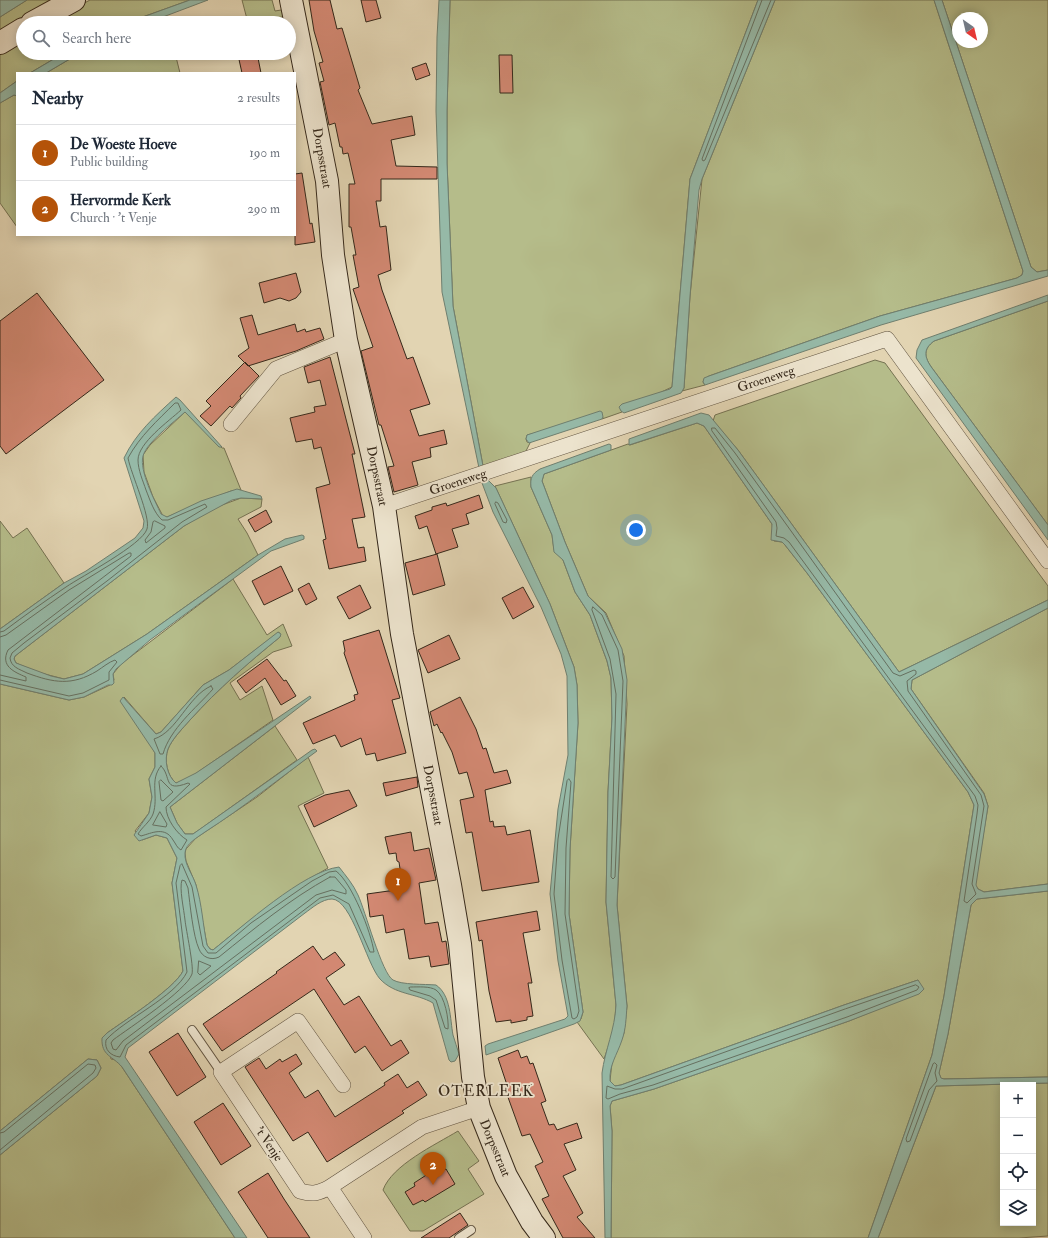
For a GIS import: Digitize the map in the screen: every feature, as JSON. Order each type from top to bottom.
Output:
[{"type":"street","points":[[45,16],[74,0]]},
{"type":"street","name":"Dorpsstraat","points":[[291,0],[294,16]]},
{"type":"street","name":"Dorpsstraat","points":[[296,24],[328,181],[333,255],[346,340],[384,506],[402,634],[460,944],[473,1077],[479,1108],[506,1176],[532,1222],[544,1238]]},
{"type":"street","points":[[0,43],[16,33]]},
{"type":"street","name":"Groeneweg","points":[[384,506],[887,339],[1048,561]]},
{"type":"street","points":[[231,424],[276,369],[346,340]]},
{"type":"street","points":[[221,1072],[298,1021],[343,1085]]},
{"type":"street","name":"'t Venje","points":[[221,1072],[300,1191],[309,1194],[318,1194],[330,1187],[422,1127],[479,1108]]},
{"type":"street","points":[[330,1187],[364,1238]]},
{"type":"lane","points":[[192,1030],[221,1072]]},
{"type":"lane","points":[[459,1238],[471,1230]]},
{"type":"shaded area","points":[[27,0],[54,0],[28,16],[16,16],[16,23],[0,33],[0,17]]},
{"type":"shaded area","points":[[90,0],[190,0],[145,16],[60,16]]},
{"type":"shaded area","points":[[242,0],[272,0],[275,11],[287,9],[288,16],[246,16]]},
{"type":"shaded area","points":[[450,0],[758,0],[690,179],[672,387],[621,411],[622,412],[602,419],[603,417],[527,435],[527,442],[530,443],[525,453],[483,466],[453,306],[447,163]]},
{"type":"shaded area","points":[[775,0],[934,0],[1023,271],[1022,275],[1017,278],[880,316],[709,376],[704,379],[703,382],[705,385],[682,391],[684,388],[690,296],[702,179]]},
{"type":"shaded area","points":[[942,0],[1048,0],[1048,270],[1037,272],[1031,267],[958,48],[988,48],[988,12],[952,12],[952,30]]},
{"type":"shaded area","points":[[16,42],[16,60],[52,60],[32,72],[16,72],[16,82],[0,93],[0,52]]},
{"type":"shaded area","points":[[68,60],[177,60],[180,72],[48,72]]},
{"type":"shaded area","points":[[14,95],[16,96],[16,226],[0,203],[0,103]]},
{"type":"shaded area","points":[[1048,301],[1048,525],[932,368],[926,357],[926,350],[934,341]]},
{"type":"shaded area","points":[[875,360],[885,363],[1048,586],[1048,600],[899,672],[738,450],[713,421],[715,415]]},
{"type":"shaded area","points":[[185,412],[222,448],[224,448],[241,490],[231,491],[167,517],[163,516],[153,497],[144,472],[143,455],[150,445]]},
{"type":"shaded area","points":[[697,423],[704,426],[772,524],[774,541],[782,542],[807,573],[968,792],[974,805],[944,996],[932,1055],[868,1238],[611,1238],[612,1131],[610,1106],[612,1101],[654,1089],[849,1021],[922,991],[918,980],[621,1085],[615,1086],[610,1081],[612,1062],[624,1033],[627,1006],[617,905],[627,704],[624,656],[606,613],[588,596],[565,542],[542,481],[544,474],[628,444],[630,445]]},
{"type":"shaded area","points":[[531,477],[531,487],[552,535],[554,550],[563,560],[575,592],[590,615],[607,661],[611,678],[612,718],[608,792],[606,902],[616,1005],[614,1030],[604,1059],[577,1022],[581,1019],[583,1012],[569,914],[570,849],[578,723],[577,685],[574,667],[550,604],[495,486]]},
{"type":"shaded area","points":[[241,498],[262,499],[261,507],[238,519],[258,555],[147,634],[83,674],[64,679],[37,672],[16,663],[14,659],[15,656],[184,526],[214,508]]},
{"type":"shaded area","points":[[0,521],[13,538],[27,528],[64,583],[0,629]]},
{"type":"shaded area","points":[[233,579],[267,635],[283,624],[292,646],[273,652],[230,683],[240,700],[262,686],[273,720],[188,779],[176,783],[170,776],[166,763],[168,749],[184,726],[222,687],[280,637],[279,632],[229,670],[203,685],[161,732],[156,734],[124,697],[155,753],[155,767],[149,779],[152,797],[149,813],[135,831],[142,840],[156,835],[167,838],[177,858],[172,883],[183,971],[178,978],[160,995],[107,1033],[111,1059],[116,1060],[122,1067],[235,1238],[0,1238],[0,1155],[97,1076],[101,1068],[97,1060],[88,1059],[0,1131],[0,684],[69,700],[84,697],[110,685],[114,680],[113,674],[121,664]]},
{"type":"shaded area","points":[[1048,608],[1048,884],[984,892],[978,889],[975,885],[988,806],[984,793],[911,689],[912,680]]},
{"type":"shaded area","points":[[275,726],[297,760],[193,834],[185,834],[177,823],[170,807]]},
{"type":"shaded area","points":[[308,757],[324,793],[298,806],[328,868],[283,896],[213,950],[210,949],[207,945],[196,885],[186,861],[186,849],[196,838],[257,797]]},
{"type":"shaded area","points":[[1048,891],[1048,1077],[941,1079],[939,1073],[948,1034],[971,905],[977,899]]},
{"type":"shaded area","points":[[1036,1083],[1048,1083],[1048,1236],[1019,1238],[878,1238],[936,1086],[1000,1084],[1000,1226],[1036,1226]]},
{"type":"shaded area","points":[[458,1131],[479,1161],[468,1169],[484,1194],[423,1231],[410,1231],[383,1190],[395,1172],[415,1156]]},
{"type":"water","points":[[0,0],[27,0],[0,17]]},
{"type":"water","points":[[190,0],[208,0],[166,16],[145,16]]},
{"type":"water","points":[[439,0],[450,0],[447,163],[453,306],[483,466],[479,468],[442,292],[436,111]]},
{"type":"water","points":[[758,0],[775,0],[702,179],[699,190],[684,388],[681,393],[624,413],[619,407],[622,404],[670,389],[672,387],[690,179]]},
{"type":"water","points":[[934,0],[942,0],[952,30],[952,48],[958,48],[1031,267],[1037,272],[1048,270],[1048,276],[881,325],[705,385],[703,382],[704,378],[709,376],[880,316],[1017,278],[1022,275],[1023,271]]},
{"type":"water","points":[[52,60],[68,60],[48,72],[32,72]]},
{"type":"water","points":[[16,82],[16,96],[14,95],[0,103],[0,93]]},
{"type":"water","points":[[1048,295],[1048,301],[934,341],[926,350],[926,357],[932,368],[1048,525],[1048,540],[916,358],[917,350],[922,340]]},
{"type":"water","points":[[176,397],[222,447],[219,447],[185,412],[149,445],[143,456],[143,470],[148,486],[161,514],[167,517],[201,501],[237,489],[261,496],[262,499],[241,498],[232,500],[184,526],[15,656],[14,659],[16,663],[51,676],[64,679],[83,674],[147,634],[258,555],[285,539],[302,535],[304,536],[304,539],[271,551],[150,640],[116,669],[113,674],[114,683],[112,685],[108,685],[84,697],[69,700],[0,684],[0,629],[64,583],[86,571],[135,538],[143,528],[144,521],[124,458],[140,433],[153,418]]},
{"type":"water","points":[[600,411],[602,412],[602,419],[529,443],[526,439],[527,435]]},
{"type":"water","points":[[701,413],[709,415],[738,450],[899,672],[1048,600],[1048,608],[912,680],[911,689],[984,794],[988,806],[976,885],[978,889],[984,892],[1048,884],[1048,891],[977,899],[971,905],[948,1034],[939,1073],[941,1078],[944,1079],[1048,1077],[1048,1083],[1000,1082],[1000,1084],[936,1086],[878,1238],[868,1238],[932,1055],[944,996],[974,805],[968,792],[807,573],[782,542],[771,540],[772,524],[704,426],[697,423],[629,445],[629,439]]},
{"type":"water","points":[[609,444],[611,445],[611,450],[544,474],[542,481],[565,542],[588,596],[605,613],[622,649],[627,680],[617,905],[627,1006],[624,1032],[612,1065],[610,1081],[615,1086],[621,1085],[918,980],[924,989],[919,994],[849,1021],[654,1089],[612,1101],[610,1106],[612,1131],[611,1238],[605,1238],[602,1073],[614,1023],[616,1005],[606,902],[608,792],[612,718],[611,678],[607,661],[590,615],[575,592],[563,560],[554,552],[552,535],[531,487],[531,479],[532,476],[540,469]]},
{"type":"water","points":[[488,480],[496,488],[550,604],[574,667],[577,685],[578,723],[570,849],[569,914],[583,1012],[580,1021],[574,1024],[486,1055],[485,1046],[488,1044],[565,1019],[568,1016],[558,961],[550,894],[558,809],[568,755],[567,676],[561,654],[541,607],[493,512],[482,483]]},
{"type":"water","points":[[278,632],[281,634],[280,637],[211,698],[190,720],[172,741],[167,753],[166,763],[168,772],[176,783],[196,773],[310,696],[311,698],[170,807],[177,823],[185,834],[193,834],[312,750],[315,749],[317,751],[248,803],[196,838],[187,847],[185,857],[198,892],[207,945],[213,950],[291,889],[309,878],[339,867],[352,884],[358,895],[379,954],[384,966],[393,980],[402,983],[436,985],[445,995],[449,1008],[453,1035],[459,1054],[455,1061],[451,1062],[449,1060],[433,1003],[392,988],[380,979],[369,960],[358,933],[346,910],[339,902],[332,899],[321,902],[311,909],[128,1048],[125,1057],[247,1238],[235,1238],[122,1067],[103,1049],[102,1038],[107,1033],[160,995],[178,978],[183,971],[172,883],[177,858],[167,838],[156,835],[139,841],[134,835],[149,813],[152,797],[149,779],[155,767],[155,753],[120,701],[123,697],[156,734],[161,732],[203,685],[229,670]]},
{"type":"water","points":[[88,1059],[97,1060],[101,1068],[97,1076],[0,1155],[0,1131]]},
{"type":"building","points":[[309,0],[330,0],[337,29],[342,28],[360,88],[358,90],[372,124],[412,116],[415,135],[391,140],[396,166],[437,167],[437,179],[381,179],[381,201],[376,201],[380,227],[386,226],[391,270],[378,275],[407,359],[413,357],[430,404],[410,410],[419,436],[444,430],[447,444],[430,448],[431,457],[412,462],[418,485],[394,492],[388,467],[394,466],[381,425],[379,425],[361,351],[373,347],[353,289],[359,287],[353,255],[356,255],[351,227],[349,227],[349,184],[355,184],[348,153],[343,154],[335,123],[329,125],[320,82],[324,81],[319,63],[323,62],[314,31]]},
{"type":"building","points":[[361,0],[376,0],[381,18],[366,22]]},
{"type":"building","points":[[499,55],[512,55],[513,93],[500,93]]},
{"type":"building","points":[[239,60],[258,60],[261,72],[242,72]]},
{"type":"building","points":[[426,63],[430,75],[416,80],[412,68]]},
{"type":"building","points":[[302,173],[310,224],[312,223],[315,242],[295,245],[296,236],[296,174]]},
{"type":"building","points":[[296,273],[301,292],[296,298],[289,301],[280,298],[264,303],[259,283]]},
{"type":"building","points":[[37,293],[104,380],[6,454],[0,446],[0,321]]},
{"type":"building","points":[[252,315],[258,335],[295,324],[297,332],[305,329],[306,332],[320,328],[324,339],[296,351],[248,366],[238,356],[249,348],[240,318]]},
{"type":"building","points":[[330,357],[355,454],[352,454],[365,517],[352,519],[358,548],[364,547],[366,561],[329,569],[323,540],[326,539],[316,488],[330,484],[321,447],[314,449],[312,439],[296,442],[290,418],[315,412],[314,407],[326,405],[320,380],[308,383],[304,367]]},
{"type":"building","points":[[245,362],[259,376],[240,396],[241,398],[232,408],[230,406],[211,426],[200,416],[211,406],[206,401]]},
{"type":"building","points":[[479,495],[483,508],[466,514],[469,524],[452,529],[458,547],[436,554],[427,526],[419,529],[415,516],[432,510],[432,507],[446,503],[447,506]]},
{"type":"building","points":[[266,510],[272,522],[255,532],[248,520]]},
{"type":"building","points":[[437,554],[445,585],[413,595],[405,563]]},
{"type":"building","points":[[281,566],[293,591],[264,605],[252,581]]},
{"type":"building","points":[[309,583],[317,599],[306,605],[298,589]]},
{"type":"building","points":[[360,585],[371,608],[349,619],[337,597]]},
{"type":"building","points":[[523,587],[534,607],[513,619],[502,598]]},
{"type":"building","points":[[379,630],[400,698],[392,700],[406,753],[377,761],[375,753],[366,755],[361,738],[341,747],[335,735],[313,744],[303,723],[355,700],[354,695],[358,694],[344,653],[343,641]]},
{"type":"building","points":[[449,635],[460,659],[428,673],[418,650]]},
{"type":"building","points":[[267,659],[284,681],[286,680],[296,696],[281,705],[265,678],[246,693],[237,681]]},
{"type":"building","points":[[460,697],[476,729],[483,749],[486,748],[494,773],[507,770],[511,783],[485,790],[490,822],[493,821],[494,827],[505,826],[507,835],[530,830],[539,882],[482,891],[472,832],[466,833],[460,800],[474,797],[467,772],[459,774],[452,752],[437,724],[434,726],[430,712]]},
{"type":"building","points":[[417,777],[418,787],[386,796],[383,783]]},
{"type":"building","points":[[349,790],[357,806],[314,827],[304,805],[325,795]]},
{"type":"building","points":[[411,832],[414,851],[429,848],[436,880],[419,883],[425,924],[438,922],[442,942],[446,941],[449,964],[431,967],[429,956],[409,959],[404,929],[386,933],[383,915],[370,917],[367,894],[403,889],[399,862],[397,861],[396,853],[389,854],[385,837]]},
{"type":"building","points":[[537,911],[540,930],[523,933],[532,983],[528,983],[533,1016],[527,1017],[527,1020],[511,1023],[511,1020],[496,1022],[489,991],[482,940],[479,941],[476,922]]},
{"type":"building","points":[[313,946],[323,960],[335,952],[345,965],[326,978],[344,1005],[359,996],[391,1046],[401,1040],[409,1053],[382,1071],[365,1046],[355,1053],[314,989],[222,1051],[203,1024],[277,973],[276,972]]},
{"type":"building","points":[[178,1033],[206,1077],[177,1096],[149,1052]]},
{"type":"building","points":[[518,1050],[521,1058],[527,1056],[530,1064],[533,1063],[546,1101],[541,1103],[549,1125],[554,1124],[557,1130],[577,1123],[582,1138],[564,1144],[576,1170],[563,1176],[583,1213],[577,1217],[595,1238],[563,1238],[542,1199],[549,1196],[535,1166],[543,1162],[530,1134],[522,1136],[505,1089],[508,1088],[498,1058]]},
{"type":"building","points":[[296,1054],[302,1064],[289,1073],[305,1098],[318,1090],[335,1117],[385,1085],[384,1083],[398,1074],[407,1088],[418,1081],[427,1095],[402,1111],[404,1113],[327,1162],[308,1132],[293,1141],[245,1067],[259,1058],[266,1069],[280,1059],[282,1062]]},
{"type":"building","points":[[223,1103],[251,1146],[221,1165],[194,1122]]},
{"type":"building","points":[[446,1169],[455,1184],[425,1202],[423,1200],[413,1205],[405,1192],[415,1186],[414,1183],[431,1172]]},
{"type":"building","points":[[268,1173],[310,1238],[268,1238],[238,1192]]},
{"type":"building","points":[[460,1213],[468,1225],[449,1238],[421,1238]]},
{"type":"place","name":"De Woeste Hoeve","points":[[398,901]]},
{"type":"place","name":"Hervormde Kerk","points":[[433,1185]]},
{"type":"district","name":"OTERLEEK","points":[[486,1091]]}]
